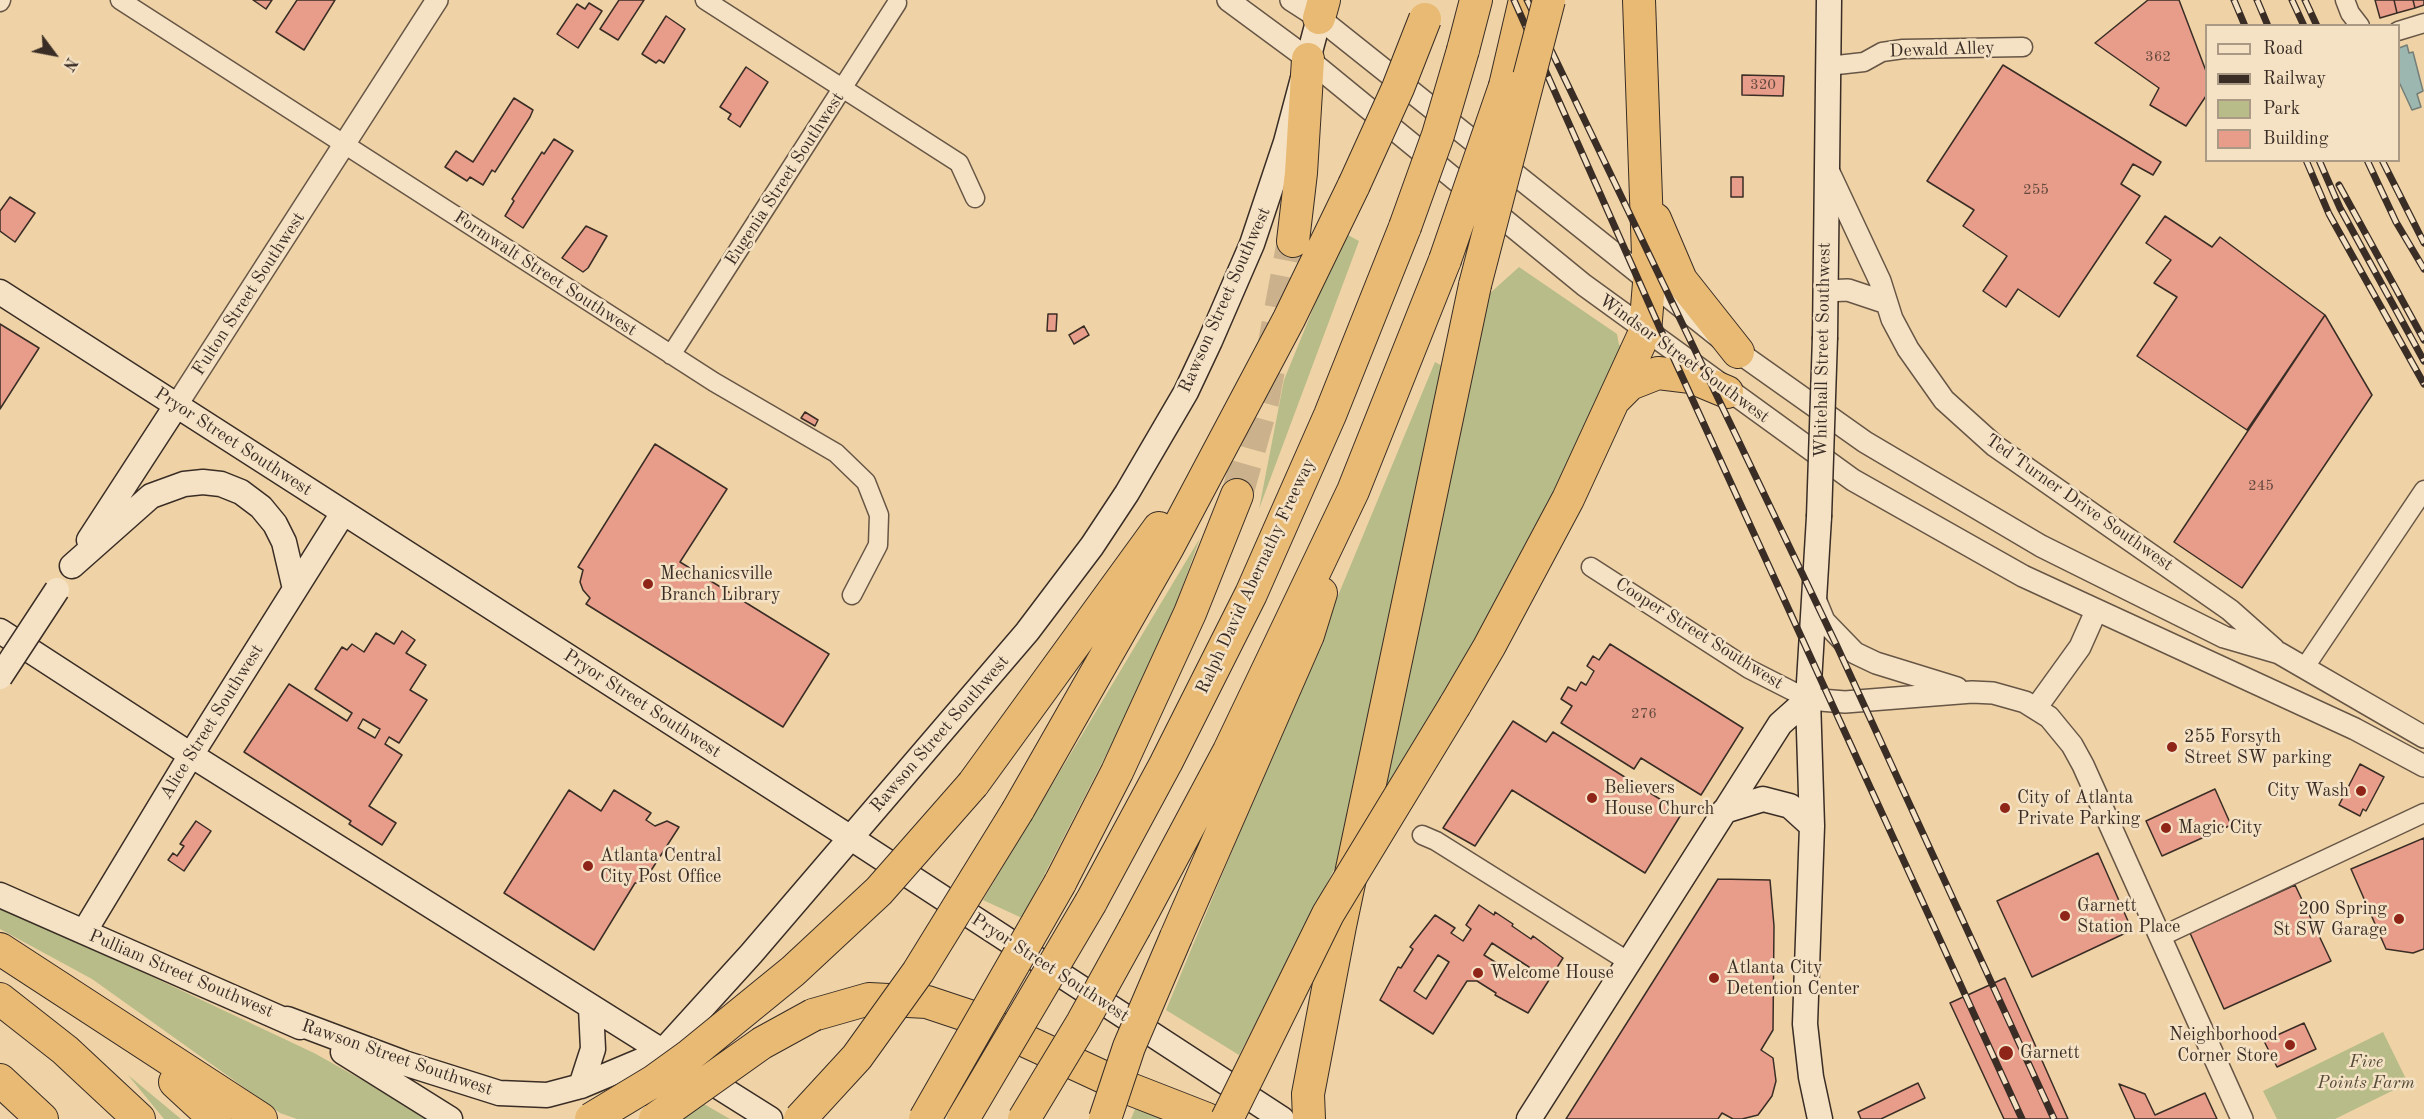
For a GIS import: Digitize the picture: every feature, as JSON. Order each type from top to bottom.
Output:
[{"type":"highway","name":"Ralph David Abernathy Freeway","points":[[963,1119],[1091,902],[1166,763],[1251,594],[1330,415],[1406,227],[1438,135],[1476,0]]},
{"type":"highway","points":[[1024,1119],[1082,1023],[1229,751],[1353,491],[1445,260],[1505,86],[1525,0]]},
{"type":"highway","points":[[1309,1119],[1308,1094],[1340,926],[1475,285],[1549,0]]},
{"type":"highway","points":[[1227,1119],[1328,914],[1489,647],[1568,499],[1645,332],[1649,283],[1639,0]]},
{"type":"highway","points":[[800,1119],[857,1057],[906,990],[959,909],[1168,547],[1289,319],[1398,88],[1429,9]]},
{"type":"highway","points":[[1293,241],[1301,173],[1308,59]]},
{"type":"highway","points":[[1645,187],[1659,230],[1681,280],[1738,352]]},
{"type":"highway","points":[[1614,400],[1630,384],[1658,373],[1691,377],[1727,392]]},
{"type":"highway","points":[[591,1119],[654,1081],[681,1061],[793,971],[879,891],[973,784],[1226,435]]},
{"type":"highway","points":[[1104,1119],[1129,1047],[1308,635],[1353,491]]},
{"type":"highway","points":[[925,1119],[1060,883],[1117,772],[1185,623],[1237,495]]},
{"type":"highway","points":[[0,949],[261,1119]]},
{"type":"highway","points":[[0,999],[65,1050],[139,1119]]},
{"type":"highway","points":[[80,999],[129,1039],[215,1119]]},
{"type":"highway","points":[[656,1119],[762,1042],[813,1015],[869,999],[927,1002],[978,1019],[1125,1087],[1207,1119]]},
{"type":"highway","points":[[0,1080],[42,1119]]},
{"type":"main road","name":"Whitehall Street Southwest","points":[[1820,1119],[1811,1077],[1805,1024],[1812,826],[1808,699],[1819,517],[1825,337],[1829,0]]},
{"type":"main road","name":"Rawson Street Southwest","points":[[286,1019],[404,1063],[499,1093],[547,1095],[581,1086],[662,1052],[851,838],[1060,591],[1104,529],[1156,445],[1210,341],[1252,244],[1283,153],[1321,9]]},
{"type":"main road","name":"Pryor Street Southwest","points":[[0,292],[851,838],[1282,1119]]},
{"type":"main road","name":"Fulton Street Southwest","points":[[0,677],[176,406]]},
{"type":"main road","points":[[72,566],[151,496],[184,484],[203,482],[221,484],[241,492],[261,507],[275,524],[284,542],[295,590]]},
{"type":"main road","name":"Alice Street Southwest","points":[[84,932],[191,755],[344,513]]},
{"type":"main road","points":[[0,631],[191,755],[770,1119]]},
{"type":"main road","points":[[1529,1119],[1780,724],[1808,699]]},
{"type":"main road","points":[[1724,811],[1763,799],[1790,806],[1812,826]]},
{"type":"main road","name":"Pulliam Street Southwest","points":[[0,895],[286,1019],[450,1119]]},
{"type":"main road","points":[[581,1086],[593,1049],[591,1008]]},
{"type":"street","name":"Formwalt Street Southwest","points":[[120,0],[671,355],[836,453],[866,482],[879,515],[878,545],[852,595]]},
{"type":"street","name":"Fulton Street Southwest","points":[[176,406],[437,0]]},
{"type":"street","points":[[705,0],[959,163],[975,198]]},
{"type":"street","name":"Windsor Street Southwest","points":[[1228,0],[1308,59],[1645,332],[1853,480],[1996,562],[2096,611],[2361,732],[2424,766]]},
{"type":"street","name":"Windsor Street Southwest","points":[[1291,0],[1321,9],[1649,283],[1738,352],[1865,442]]},
{"type":"street","points":[[2345,0],[2350,13],[2358,24]]},
{"type":"street","name":"Eugenia Street Southwest","points":[[671,355],[897,3]]},
{"type":"street","points":[[2400,30],[2424,23]]},
{"type":"street","name":"Dewald Alley","points":[[1827,66],[1864,62],[1882,52],[1903,49],[2023,47]]},
{"type":"street","name":"Ted Turner Drive Southwest","points":[[1827,168],[1859,234],[1902,339],[1944,400],[1971,425],[2035,476],[2230,610],[2279,653]]},
{"type":"street","points":[[1825,291],[1848,290],[1887,303]]},
{"type":"street","name":"Ted Turner Drive Southwest","points":[[1865,442],[2041,546],[2109,582],[2224,637],[2279,653],[2424,737]]},
{"type":"street","points":[[2305,667],[2424,490]]},
{"type":"street","name":"Cooper Street Southwest","points":[[1591,567],[1749,669],[1808,699]]},
{"type":"street","points":[[1815,598],[1824,621],[1855,653],[1876,663],[1972,692],[2010,697],[2036,708],[2059,727],[2072,745],[2162,936],[2242,1119]]},
{"type":"street","points":[[2036,708],[2080,647],[2096,611]]},
{"type":"street","points":[[1808,699],[1845,702],[1972,692]]},
{"type":"street","points":[[2162,936],[2424,813]]},
{"type":"street","points":[[1422,835],[1436,841],[1629,962]]},
{"type":"green space","points":[[1344,233],[1359,241],[1259,509],[1284,380]]},
{"type":"green space","points":[[1519,267],[1617,334],[1619,345],[1625,346],[1623,355],[1554,492],[1527,557],[1470,657],[1372,810],[1488,295]]},
{"type":"green space","points":[[1435,362],[1444,367],[1347,844],[1239,1055],[1166,1010]]},
{"type":"green space","points":[[1200,538],[1158,654],[1022,918],[983,900]]},
{"type":"green space","points":[[0,905],[314,1053],[432,1119],[297,1119],[280,1113],[92,979],[0,929]]},
{"type":"green space","name":"Five Points Farm","points":[[2383,1032],[2408,1083],[2335,1119],[2277,1119],[2263,1091]]},
{"type":"green space","points":[[128,1075],[181,1119],[164,1119]]},
{"type":"green space","points":[[1139,1099],[1180,1119],[1131,1119]]},
{"type":"green space","points":[[697,1100],[730,1119],[674,1119]]},
{"type":"water","points":[[2407,45],[2409,53],[2413,52],[2423,91],[2417,94],[2421,107],[2412,110],[2400,84],[2400,48]]},
{"type":"building","points":[[253,0],[272,0],[266,9]]},
{"type":"building","points":[[297,0],[335,0],[304,50],[276,32]]},
{"type":"building","points":[[619,0],[644,0],[618,40],[600,29]]},
{"type":"building","points":[[2148,0],[2179,0],[2205,68],[2205,98],[2186,126],[2150,105],[2159,88],[2095,43]]},
{"type":"building","points":[[2375,0],[2394,0],[2397,13],[2380,18]]},
{"type":"building","points":[[2394,0],[2413,0],[2415,8],[2397,13]]},
{"type":"building","points":[[2413,0],[2424,0],[2424,5],[2415,8]]},
{"type":"building","points":[[589,3],[602,11],[578,48],[557,34],[577,4],[585,9]]},
{"type":"building","points":[[666,16],[685,29],[664,63],[659,60],[656,63],[642,54]]},
{"type":"building","points":[[2003,65],[2161,162],[2153,175],[2133,164],[2121,184],[2140,196],[2059,317],[2018,289],[2006,307],[1983,291],[2007,256],[1963,226],[1974,210],[1927,181]]},
{"type":"building","points":[[746,67],[768,82],[740,127],[728,119],[731,114],[720,107]]},
{"type":"building","points":[[1742,75],[1784,76],[1783,96],[1742,95]]},
{"type":"building","points":[[514,98],[533,110],[495,172],[492,170],[483,185],[470,177],[467,181],[445,167],[456,151],[473,162]]},
{"type":"building","points":[[554,139],[573,151],[523,228],[505,216],[514,201],[512,199],[542,152],[544,154]]},
{"type":"building","points":[[1731,177],[1743,177],[1743,197],[1731,197]]},
{"type":"building","points":[[10,197],[35,213],[15,242],[0,231],[0,211]]},
{"type":"building","points":[[2165,216],[2212,247],[2220,237],[2325,315],[2247,430],[2137,356],[2177,297],[2154,283],[2171,260],[2146,243]]},
{"type":"building","points":[[586,226],[607,236],[588,268],[583,272],[562,258]]},
{"type":"building","points":[[1048,314],[1057,314],[1056,331],[1047,331]]},
{"type":"building","points":[[2325,315],[2372,395],[2242,588],[2174,542]]},
{"type":"building","points":[[0,324],[39,348],[0,409]]},
{"type":"building","points":[[1084,326],[1089,335],[1074,344],[1069,335]]},
{"type":"building","points":[[805,412],[818,420],[815,426],[801,418]]},
{"type":"building","name":"Mechanicsville Branch Library","points":[[655,444],[727,489],[680,562],[829,654],[783,727],[586,604],[590,598],[583,590],[580,582],[583,570],[578,567]]},
{"type":"building","points":[[402,631],[415,640],[406,653],[426,665],[410,690],[427,700],[399,743],[389,737],[385,744],[402,755],[369,806],[396,823],[382,845],[349,824],[351,821],[244,752],[289,684],[347,721],[352,713],[315,689],[342,647],[347,650],[352,644],[364,652],[376,633],[394,644]],"holes":[[[363,719],[380,729],[375,738],[358,728]]]},
{"type":"building","points":[[1610,644],[1743,728],[1701,795],[1641,758],[1634,769],[1561,723],[1572,706],[1561,699],[1568,687],[1576,691],[1581,682],[1586,685],[1594,671],[1587,666],[1593,656],[1599,660]]},
{"type":"building","name":"Believers House Church","points":[[1513,721],[1546,742],[1553,732],[1682,813],[1645,873],[1512,790],[1475,846],[1443,828]]},
{"type":"building","name":"City Wash","points":[[2360,764],[2384,777],[2366,811],[2363,809],[2360,816],[2339,805]]},
{"type":"building","points":[[2215,789],[2231,825],[2162,856],[2146,821]]},
{"type":"building","name":"Atlanta Central City Post Office","points":[[569,790],[601,811],[614,790],[651,813],[646,820],[655,826],[667,821],[679,827],[643,883],[635,883],[594,950],[504,893]]},
{"type":"building","points":[[196,821],[211,831],[184,871],[168,860],[173,853],[177,856],[184,846],[180,844]]},
{"type":"building","name":"200 Spring St SW Garage","points":[[2424,838],[2424,949],[2413,953],[2386,949],[2351,869]]},
{"type":"building","name":"Garnett Station Place","points":[[2098,853],[2132,930],[2032,977],[1997,901]]},
{"type":"building","name":"Atlanta City Detention Center","points":[[1718,879],[1770,880],[1774,926],[1773,1030],[1761,1050],[1773,1058],[1776,1081],[1772,1096],[1758,1115],[1742,1119],[1733,1119],[1722,1113],[1718,1119],[1566,1119]]},
{"type":"building","points":[[2295,885],[2331,961],[2224,1009],[2190,933]]},
{"type":"building","name":"Welcome House","points":[[1479,905],[1494,915],[1495,912],[1531,939],[1533,936],[1563,958],[1528,1013],[1495,995],[1496,993],[1477,981],[1467,981],[1433,1034],[1380,1000],[1398,967],[1401,968],[1413,949],[1410,947],[1435,915],[1455,928],[1451,933],[1463,941],[1471,929],[1466,925]],"holes":[[[1492,943],[1529,967],[1522,979],[1484,955]],[[1438,955],[1449,962],[1426,999],[1414,991]]]},
{"type":"building","points":[[2005,978],[2068,1119],[2004,1119],[1950,1003]]},
{"type":"building","name":"Neighborhood Corner Store","points":[[2304,1023],[2316,1049],[2277,1067],[2264,1041]]},
{"type":"building","points":[[1918,1083],[1925,1098],[1881,1119],[1861,1119],[1858,1112]]},
{"type":"building","points":[[2119,1084],[2145,1094],[2155,1115],[2205,1093],[2217,1119],[2135,1119]]},
{"type":"tunnel","points":[[1237,495],[1263,402],[1293,241]]},
{"type":"railway","points":[[1514,0],[1658,324],[2022,1119]]},
{"type":"railway","points":[[1527,0],[1836,644],[2054,1119]]},
{"type":"railway","points":[[2234,0],[2244,24]]},
{"type":"railway","points":[[2257,0],[2267,24]]},
{"type":"railway","points":[[2292,0],[2303,24]]},
{"type":"railway","points":[[2305,0],[2316,24]]},
{"type":"railway","points":[[2307,162],[2329,214],[2424,384]]},
{"type":"railway","points":[[2320,162],[2340,208],[2424,361]]},
{"type":"railway","points":[[2368,162],[2396,222],[2424,269]]},
{"type":"railway","points":[[2383,162],[2424,243]]},
{"type":"railway","points":[[2339,185],[2424,340]]},
{"type":"place","name":"Mechanicsville Branch Library","points":[[648,584]]},
{"type":"place","name":"255 Forsyth Street SW parking","points":[[2172,747]]},
{"type":"place","name":"City Wash","points":[[2361,791]]},
{"type":"place","name":"Believers House Church","points":[[1592,798]]},
{"type":"place","name":"City of Atlanta Private Parking","points":[[2005,808]]},
{"type":"place","name":"Magic City","points":[[2166,828]]},
{"type":"place","name":"Atlanta Central City Post Office","points":[[588,866]]},
{"type":"place","name":"Garnett Station Place","points":[[2065,916]]},
{"type":"place","name":"200 Spring St SW Garage","points":[[2399,919]]},
{"type":"place","name":"Welcome House","points":[[1478,973]]},
{"type":"place","name":"Atlanta City Detention Center","points":[[1714,978]]},
{"type":"place","name":"Neighborhood Corner Store","points":[[2290,1045]]},
{"type":"place","name":"Garnett","points":[[2006,1053]]}]
